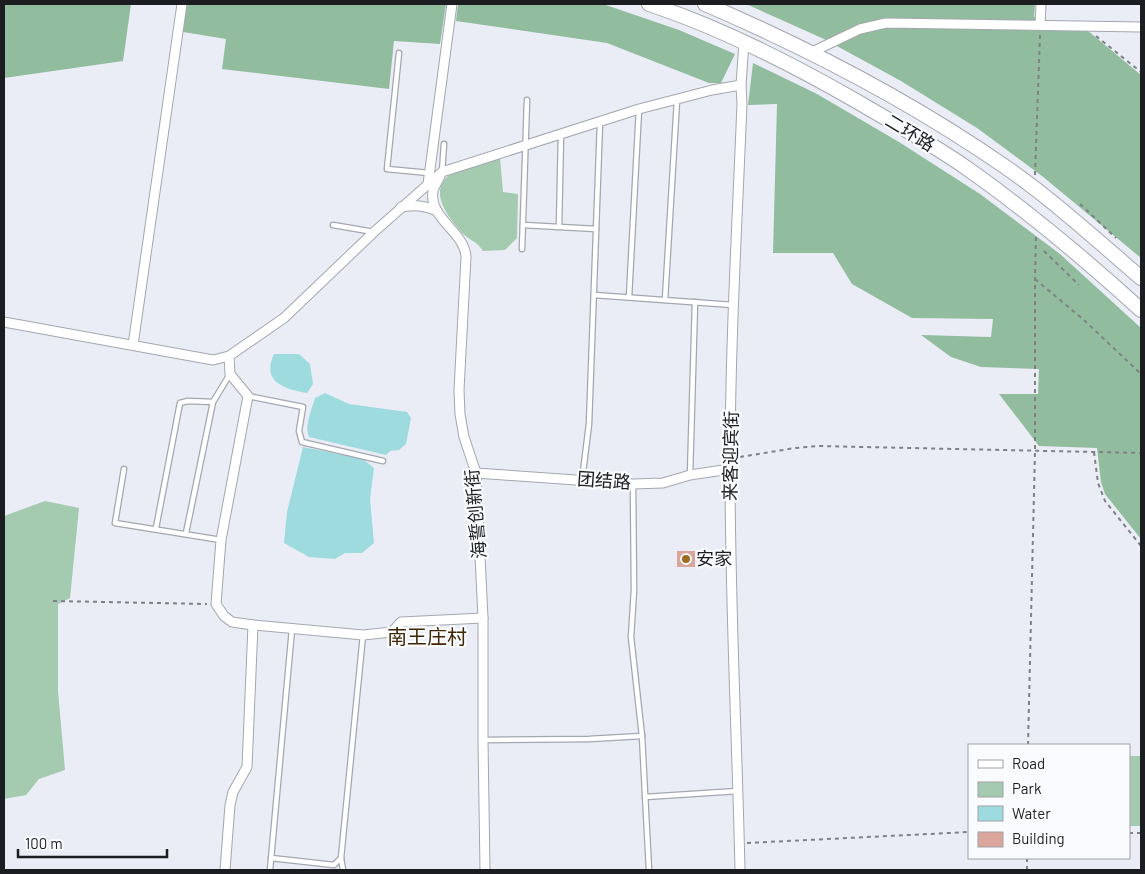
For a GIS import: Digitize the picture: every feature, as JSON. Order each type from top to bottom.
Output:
[{"type":"main road","name":"二环路","points":[[649,4],[675,12],[744,42],[816,78],[967,168],[1037,220],[1141,310]]},
{"type":"main road","name":"二环路","points":[[704,4],[812,52],[942,124],[1008,169],[1082,227],[1141,278]]},
{"type":"street","points":[[133,345],[182,4]]},
{"type":"street","points":[[428,184],[452,4]]},
{"type":"street","points":[[1040,25],[1041,4]]},
{"type":"street","points":[[812,52],[860,29],[886,23],[1141,28]]},
{"type":"street","name":"来客迎宾街","points":[[740,870],[733,648],[730,458],[742,104],[741,85],[744,42]]},
{"type":"street","points":[[4,322],[213,360],[229,356],[284,318],[401,207],[442,172],[639,109],[712,90],[741,85]]},
{"type":"street","points":[[437,211],[433,200],[433,190],[442,172]]},
{"type":"street","points":[[401,207],[421,205],[437,211]]},
{"type":"street","name":"海誓创新街","points":[[437,211],[466,248],[459,390],[460,414],[464,437],[476,473],[484,618],[483,740],[486,870]]},
{"type":"street","points":[[229,356],[230,374],[248,396],[222,540],[216,604],[224,616],[232,622],[253,625],[363,635],[392,632],[401,622],[484,618]]},
{"type":"street","name":"团结路","points":[[476,473],[634,484],[663,483],[690,475],[730,469]]},
{"type":"street","points":[[225,870],[231,798],[247,767],[253,625]]},
{"type":"lane","points":[[399,53],[386,169],[429,173]]},
{"type":"lane","points":[[665,300],[677,99]]},
{"type":"lane","points":[[522,249],[527,100]]},
{"type":"lane","points":[[629,297],[639,109]]},
{"type":"lane","points":[[582,480],[589,424],[600,122]]},
{"type":"lane","points":[[559,227],[561,134]]},
{"type":"lane","points":[[442,172],[444,144]]},
{"type":"lane","points":[[333,225],[374,232]]},
{"type":"lane","points":[[523,226],[596,229]]},
{"type":"lane","points":[[594,295],[734,305]]},
{"type":"lane","points":[[690,475],[696,302]]},
{"type":"lane","points":[[186,533],[213,402],[230,374]]},
{"type":"lane","points":[[248,396],[303,407],[299,431],[302,442],[383,461]]},
{"type":"lane","points":[[156,528],[180,404],[188,401],[213,402]]},
{"type":"lane","points":[[124,469],[115,523],[222,540]]},
{"type":"lane","points":[[634,484],[634,590],[631,637],[642,736],[649,870]]},
{"type":"lane","points":[[270,870],[292,629]]},
{"type":"lane","points":[[343,870],[341,858],[363,635]]},
{"type":"lane","points":[[483,740],[589,739],[642,736]]},
{"type":"lane","points":[[645,797],[739,791]]},
{"type":"lane","points":[[271,858],[334,865],[341,858]]},
{"type":"path","points":[[1035,190],[1040,25]]},
{"type":"path","points":[[1084,26],[1141,72]]},
{"type":"path","points":[[1080,204],[1116,238]]},
{"type":"path","points":[[1028,744],[1035,451],[1037,220]]},
{"type":"path","points":[[1044,251],[1079,285]]},
{"type":"path","points":[[1035,280],[1085,321],[1141,374]]},
{"type":"path","points":[[730,458],[818,446],[1141,452]]},
{"type":"path","points":[[1094,452],[1098,483],[1105,501],[1141,546]]},
{"type":"path","points":[[53,601],[216,604]]},
{"type":"path","points":[[740,844],[968,832]]},
{"type":"green space","points":[[4,4],[131,4],[123,61],[4,78]]},
{"type":"green space","points":[[186,4],[446,4],[440,44],[394,41],[389,89],[222,69],[226,39],[183,32]]},
{"type":"green space","points":[[458,4],[603,4],[679,30],[735,54],[721,83],[709,83],[607,43],[456,21]]},
{"type":"green space","points":[[746,4],[1035,4],[1034,17],[1087,30],[1141,75],[1141,258],[1042,176],[977,128],[901,81],[824,39]]},
{"type":"green space","points":[[753,63],[817,94],[899,142],[980,194],[1060,254],[1141,328],[1141,539],[1105,494],[1101,482],[1097,448],[1039,446],[999,394],[1038,394],[1039,369],[981,367],[951,357],[921,335],[991,337],[993,319],[912,318],[852,284],[833,253],[773,253],[777,104],[748,105]]},
{"type":"green space","points":[[500,158],[503,192],[518,194],[517,238],[505,250],[483,251],[462,233],[451,219],[442,203],[441,187],[444,180],[452,173]]},
{"type":"green space","points":[[45,501],[79,508],[70,598],[58,604],[58,691],[65,770],[39,779],[26,795],[4,799],[4,516]]},
{"type":"green space","points":[[1130,756],[1141,756],[1141,826],[1130,826]]},
{"type":"water","points":[[274,354],[299,354],[310,364],[313,384],[307,393],[283,386],[273,378],[270,371]]},
{"type":"water","points":[[325,393],[349,404],[407,412],[411,418],[406,444],[399,450],[390,451],[386,455],[309,437],[307,428],[315,398]]},
{"type":"water","points":[[303,447],[363,459],[374,468],[370,499],[374,543],[362,553],[345,553],[335,559],[309,557],[284,543],[287,512]]},
{"type":"building","name":"安家","points":[[677,551],[695,551],[695,567],[677,567]]},
{"type":"place","name":"安家","points":[[686,559]]},
{"type":"district","name":"南王庄村","points":[[427,637]]}]
